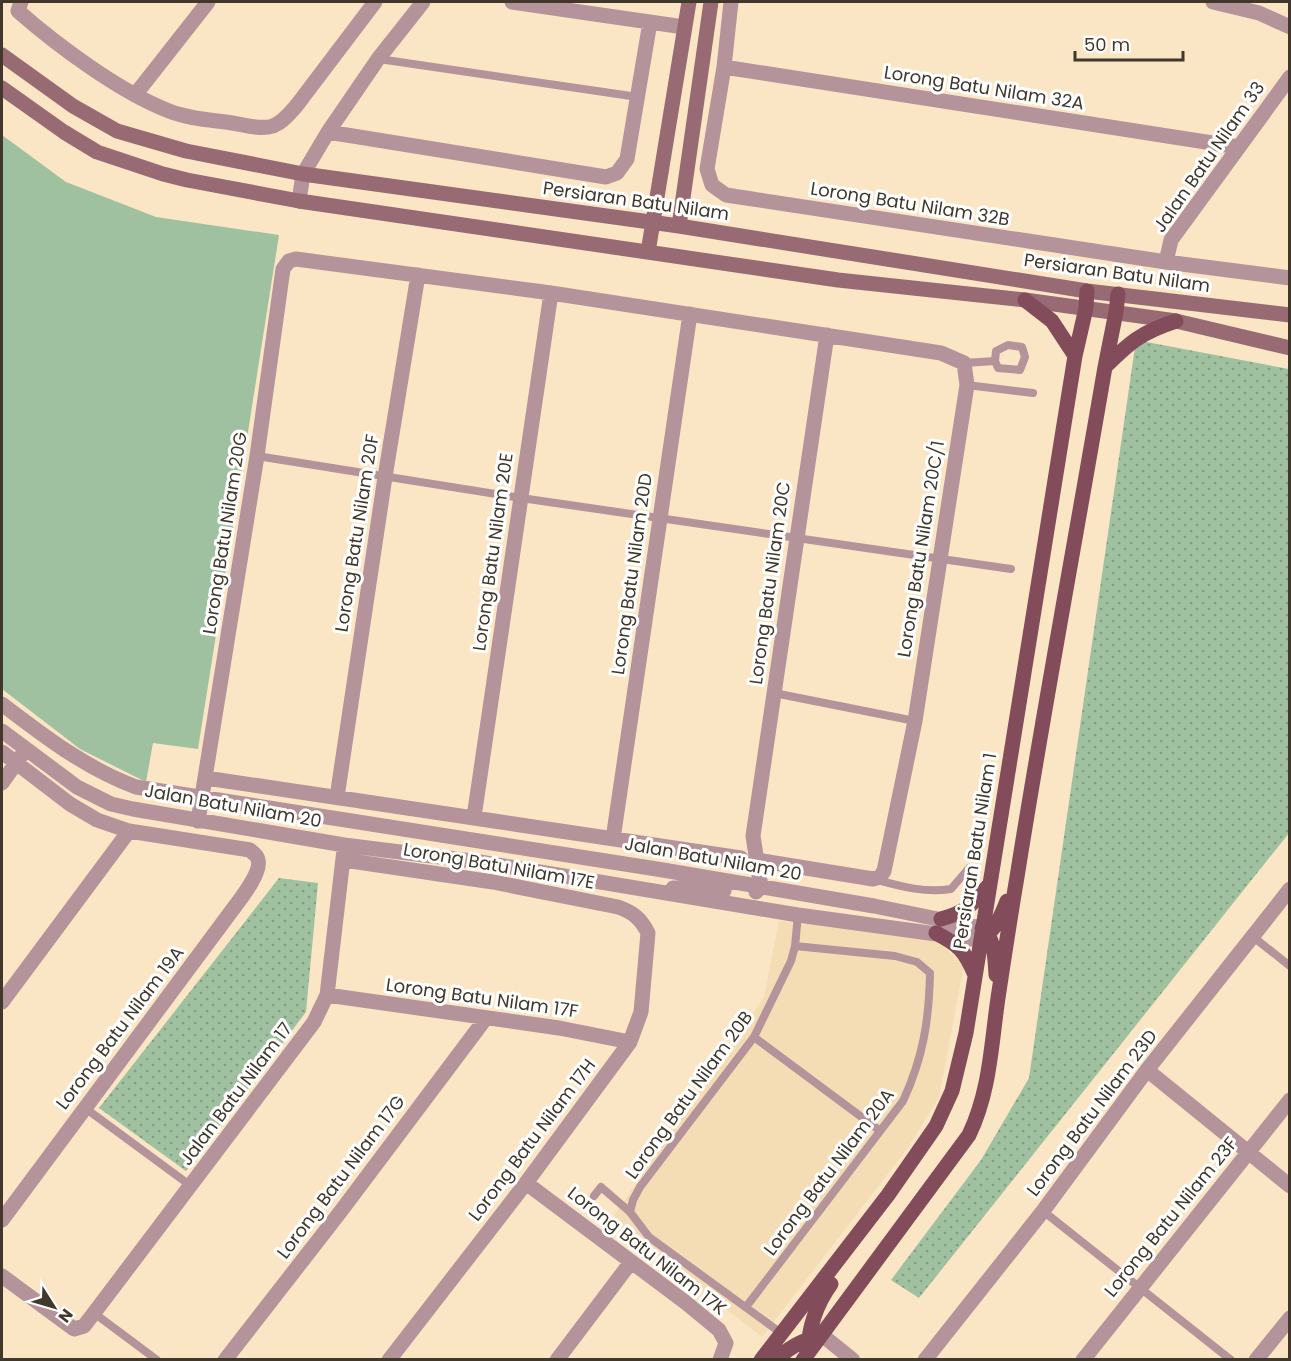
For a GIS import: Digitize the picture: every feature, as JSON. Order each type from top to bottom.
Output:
[{"type":"main road","points":[[648,252],[689,2]]},
{"type":"main road","points":[[684,27],[710,6]]},
{"type":"main road","points":[[679,226],[710,6]]},
{"type":"main road","points":[[684,27],[705,51]]},
{"type":"main road","name":"Persiaran Batu Nilam","points":[[2,57],[73,106],[117,131],[186,151],[303,174],[679,226],[1087,291],[1290,315]]},
{"type":"main road","points":[[2,88],[64,132],[97,152],[163,174],[299,201],[838,280],[1025,300],[1176,321],[1290,348]]},
{"type":"main road","name":"Persiaran Batu Nilam 1","points":[[761,1359],[888,1195],[936,1126],[952,1091],[966,1033],[984,934],[988,886],[1075,356],[1086,308],[1087,291]]},
{"type":"main road","points":[[777,1359],[782,1354],[811,1349],[969,1135],[980,1113],[994,1043],[1017,876],[1118,294]]},
{"type":"main road","points":[[1025,300],[1052,321],[1075,356]]},
{"type":"main road","points":[[1105,367],[1128,344],[1142,334],[1176,321]]},
{"type":"main road","points":[[998,1001],[995,959],[984,934],[998,922],[1017,876]]},
{"type":"main road","points":[[975,975],[968,957],[938,926],[967,909],[988,886]]},
{"type":"main road","points":[[811,1349],[821,1297],[879,1220],[888,1195]]},
{"type":"street","points":[[21,2],[18,11],[30,22],[72,54],[135,95],[171,112],[257,127],[272,126],[297,105],[375,2]]},
{"type":"street","points":[[135,95],[208,2]]},
{"type":"street","points":[[299,201],[303,174],[328,132],[378,59],[423,2]]},
{"type":"street","points":[[512,2],[543,4],[684,27]]},
{"type":"street","name":"Lorong Batu Nilam 32B","points":[[731,2],[724,67],[707,169],[712,184],[726,195],[1166,262],[1290,278]]},
{"type":"street","points":[[1213,2],[1259,13],[1290,27]]},
{"type":"street","points":[[328,132],[606,177],[617,173],[627,159],[650,22]]},
{"type":"street","name":"Lorong Batu Nilam 32A","points":[[724,67],[1238,147]]},
{"type":"street","name":"Jalan Batu Nilam 33","points":[[1166,262],[1171,240],[1290,77]]},
{"type":"street","name":"Lorong Batu Nilam 20G","points":[[198,821],[257,456],[283,269],[289,261],[296,259],[418,275]]},
{"type":"street","points":[[418,275],[941,352],[964,363]]},
{"type":"street","name":"Lorong Batu Nilam 20F","points":[[337,796],[418,275]]},
{"type":"street","name":"Lorong Batu Nilam 20E","points":[[474,817],[551,293]]},
{"type":"street","name":"Lorong Batu Nilam 20D","points":[[612,839],[690,314]]},
{"type":"street","name":"Lorong Batu Nilam 20C","points":[[761,887],[749,859],[826,335]]},
{"type":"street","name":"Lorong Batu Nilam 20C/1","points":[[877,878],[884,871],[915,721],[967,385],[964,363]]},
{"type":"street","name":"Jalan Batu Nilam 20","points":[[2,704],[39,732],[107,776],[136,787],[730,881],[874,906],[938,926]]},
{"type":"street","name":"Jalan Batu Nilam 20","points":[[2,731],[76,787],[111,804],[344,852],[480,862],[798,915],[938,926],[984,934]]},
{"type":"street","points":[[2,783],[39,732]]},
{"type":"street","points":[[2,752],[70,804],[97,820],[129,831],[2,1002]]},
{"type":"street","points":[[206,778],[877,878]]},
{"type":"street","name":"Lorong Batu Nilam 19A","points":[[2,1220],[253,881],[259,863],[257,856],[250,850],[129,831]]},
{"type":"street","name":"Jalan Batu Nilam 20","points":[[438,833],[432,839],[433,847],[471,853],[480,862]]},
{"type":"street","name":"Lorong Batu Nilam 17E","points":[[344,852],[618,907],[632,912],[642,922]]},
{"type":"street","name":"Jalan Batu Nilam 17","points":[[2,1276],[74,1329],[84,1326],[314,1022],[327,995],[344,852]]},
{"type":"street","points":[[730,881],[749,859]]},
{"type":"street","points":[[665,892],[694,886],[752,894],[761,887]]},
{"type":"street","name":"Lorong Batu Nilam 23D","points":[[925,1359],[1043,1211],[1147,1070],[1290,889]]},
{"type":"street","name":"Lorong Batu Nilam 17H","points":[[389,1359],[526,1184],[630,1042],[642,1011],[648,933],[642,922]]},
{"type":"street","name":"Lorong Batu Nilam 17F","points":[[327,995],[559,1028],[630,1042]]},
{"type":"street","name":"Lorong Batu Nilam 17G","points":[[225,1359],[486,1018]]},
{"type":"street","points":[[1147,1070],[1290,1186]]},
{"type":"street","name":"Lorong Batu Nilam 23F","points":[[1083,1359],[1290,1100]]},
{"type":"street","name":"Lorong Batu Nilam 17K","points":[[526,1184],[718,1330],[726,1343],[720,1359]]},
{"type":"street","points":[[557,1359],[631,1262]]},
{"type":"street","points":[[1256,1359],[1290,1318]]},
{"type":"street","points":[[811,1349],[854,1359]]},
{"type":"lane","points":[[378,59],[638,97]]},
{"type":"lane","points":[[964,363],[995,361]]},
{"type":"lane","points":[[967,385],[1033,393]]},
{"type":"lane","points":[[257,456],[520,498],[1011,569]]},
{"type":"lane","points":[[774,693],[915,721]]},
{"type":"lane","points":[[877,878],[916,890],[935,892],[951,889],[969,868]]},
{"type":"lane","name":"Lorong Batu Nilam 20B","points":[[630,1212],[640,1187],[754,1037],[778,992],[791,961],[798,915]]},
{"type":"lane","points":[[1252,936],[1290,966]]},
{"type":"lane","name":"Lorong Batu Nilam 20A","points":[[746,1308],[903,1101],[916,1072],[930,1001],[930,973],[917,962],[895,956],[795,946]]},
{"type":"lane","points":[[754,1037],[879,1130]]},
{"type":"lane","points":[[85,1108],[191,1186]]},
{"type":"lane","points":[[594,1196],[601,1187],[630,1212],[649,1237],[781,1333]]},
{"type":"lane","points":[[1043,1211],[1231,1359]]},
{"type":"lane","points":[[94,1313],[157,1359]]},
{"type":"shaded area","points":[[779,921],[934,938],[964,965],[939,1097],[908,1148],[762,1337],[611,1220],[764,997]]},
{"type":"green space","points":[[2,135],[66,182],[156,217],[279,235],[198,749],[153,743],[146,782],[80,749],[2,689]]},
{"type":"green space","points":[[1136,340],[1289,369],[1289,833],[919,1298],[891,1280],[981,1160],[1029,1078]]},
{"type":"green space","points":[[279,878],[318,883],[306,1012],[186,1171],[99,1108]]}]
